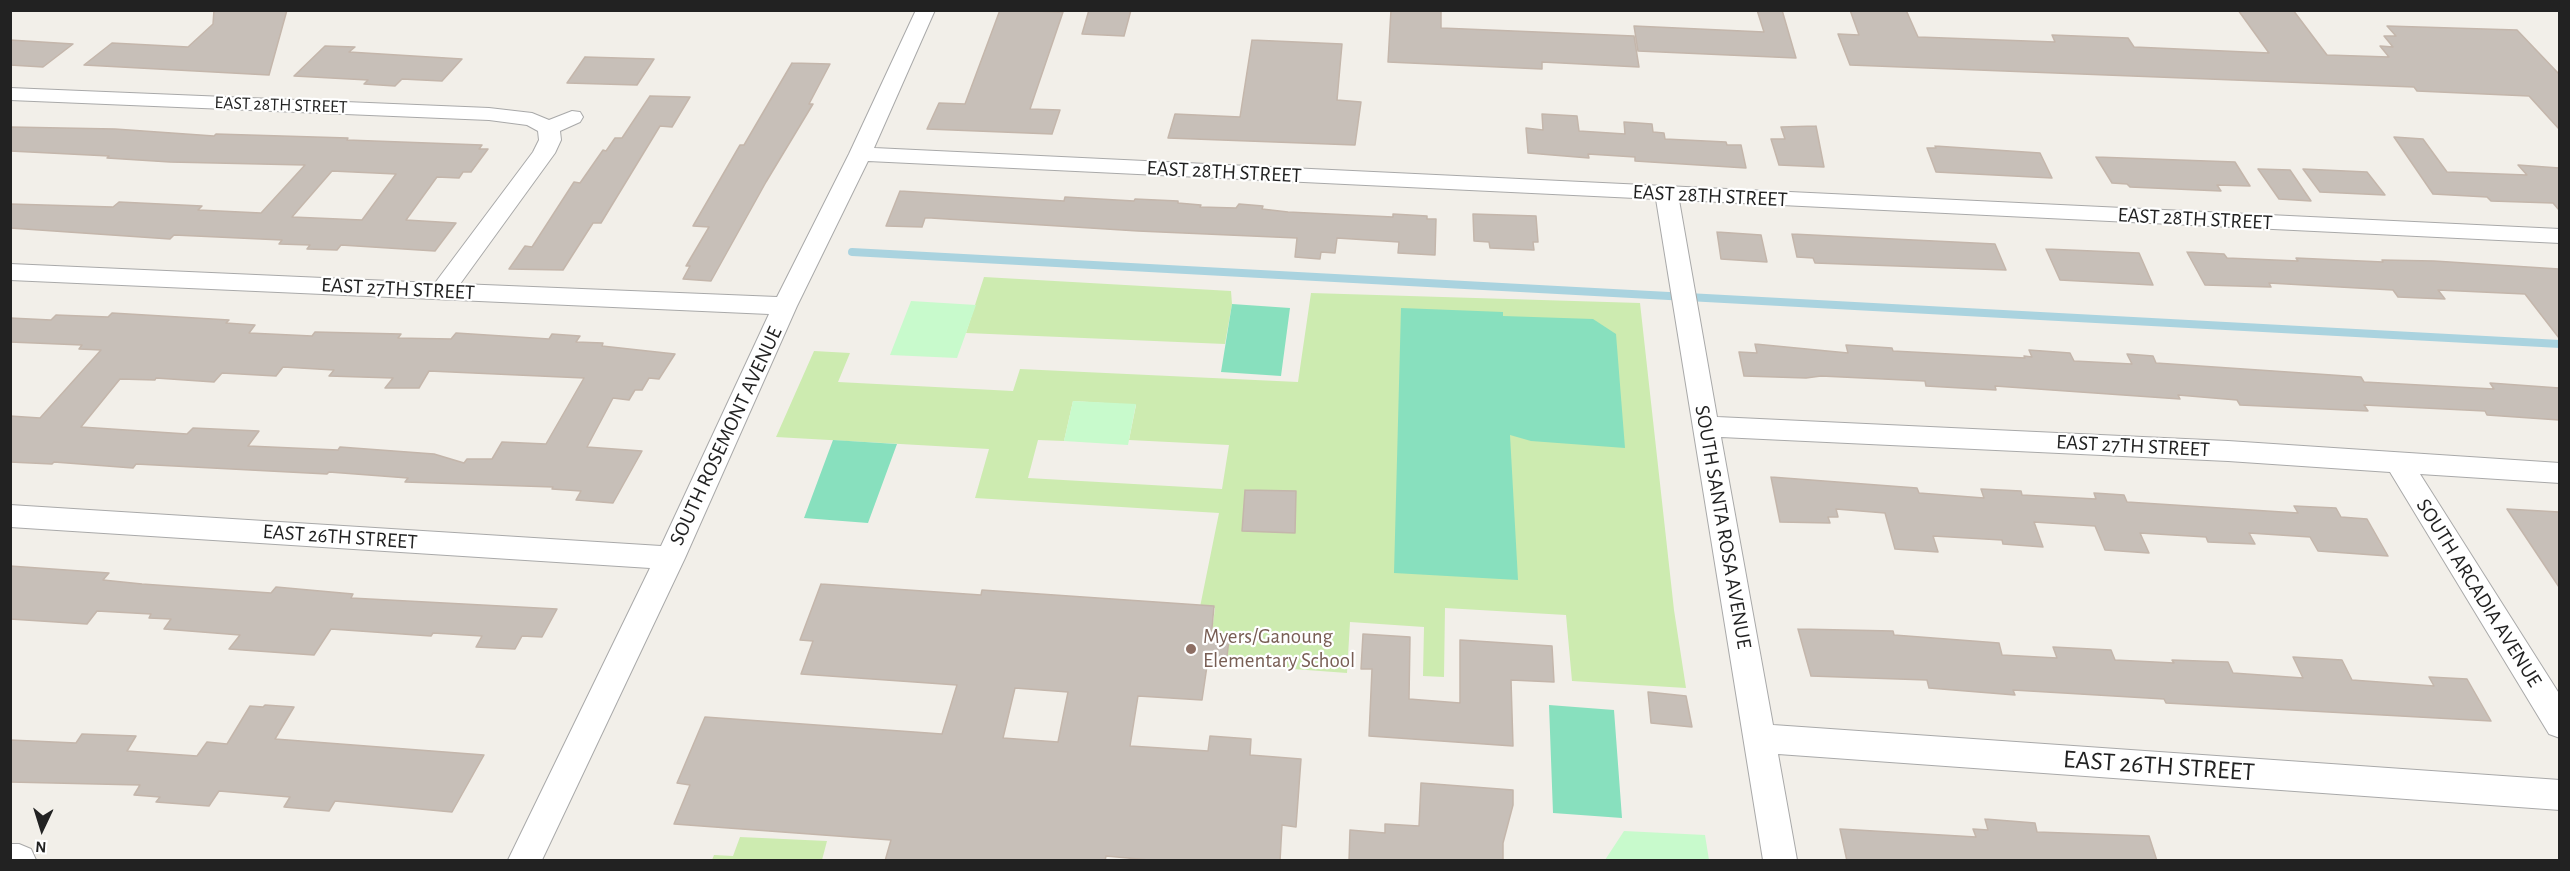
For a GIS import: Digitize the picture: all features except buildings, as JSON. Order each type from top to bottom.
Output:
[{"type":"street","name":"SOUTH ROSEMONT AVENUE","points":[[525,861],[670,558],[785,306],[860,154],[926,10]]},
{"type":"street","name":"EAST 28TH STREET","points":[[10,94],[489,114],[532,119],[549,128]]},
{"type":"street","points":[[442,291],[544,153],[550,140],[549,128],[572,117]]},
{"type":"street","name":"EAST 28TH STREET","points":[[860,154],[2559,236]]},
{"type":"street","name":"SOUTH SANTA ROSA AVENUE","points":[[1666,194],[1780,861]]},
{"type":"street","name":"EAST 27TH STREET","points":[[10,272],[785,306]]},
{"type":"street","name":"EAST 27TH STREET","points":[[1705,426],[2228,451],[2559,473]]},
{"type":"street","name":"SOUTH ARCADIA AVENUE","points":[[2399,463],[2559,724]]},
{"type":"street","name":"EAST 26TH STREET","points":[[10,516],[670,558]]},
{"type":"street","name":"EAST 26TH STREET","points":[[1758,738],[2559,795]]},
{"type":"street","points":[[10,860],[19,861]]},
{"type":"green space","points":[[984,277],[1231,291],[1232,304],[1225,344],[966,333]]},
{"type":"green space","points":[[1311,293],[1640,303],[1674,610],[1686,688],[1572,681],[1566,615],[1445,608],[1444,677],[1423,676],[1424,627],[1350,622],[1347,673],[1226,664],[1229,640],[1211,639],[1215,608],[1200,607],[1219,513],[975,498],[989,449],[776,437],[814,351],[850,353],[838,382],[1013,391],[1020,369],[1298,382]],"holes":[[[1073,401],[1136,405],[1129,440],[1229,445],[1222,489],[1028,478],[1038,440],[1064,441]]]},
{"type":"green space","points":[[911,301],[976,305],[957,358],[890,355]]},
{"type":"green space","points":[[1232,304],[1290,308],[1281,376],[1221,372]]},
{"type":"green space","points":[[1401,308],[1503,312],[1503,316],[1593,319],[1616,334],[1625,448],[1531,441],[1510,435],[1518,580],[1394,573]]},
{"type":"green space","points":[[1073,401],[1136,404],[1128,445],[1064,441]]},
{"type":"green space","points":[[833,440],[897,444],[868,523],[804,518]]},
{"type":"green space","points":[[1549,705],[1614,710],[1622,818],[1553,813]]},
{"type":"green space","points":[[1624,831],[1705,835],[1709,860],[1605,860]]},
{"type":"green space","points":[[740,837],[827,841],[822,860],[712,860],[714,855],[733,856]]},
{"type":"waterway","points":[[852,252],[2560,344]]},
{"type":"place","name":"Myers/Ganoung Elementary School","points":[[1191,649]]}]
